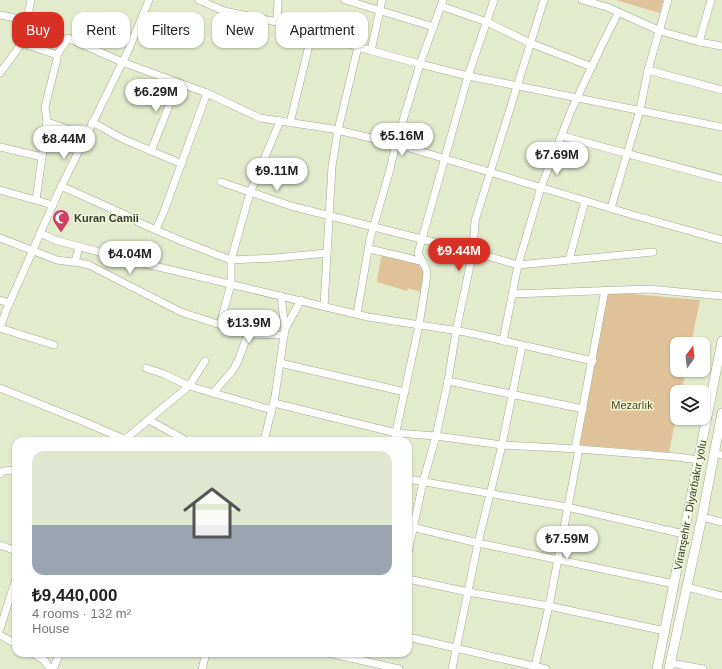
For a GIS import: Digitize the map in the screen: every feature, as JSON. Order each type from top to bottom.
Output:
[{"type":"main road","name":"Viranşehir - Diyarbakır yolu","points":[[657,669],[722,341]]},
{"type":"main road","name":"Viranşehir - Diyarbakır yolu","points":[[670,666],[702,517],[718,454],[722,413]]},
{"type":"street","points":[[28,12],[31,0]]},
{"type":"street","points":[[54,345],[0,328],[9,304],[61,186],[122,62],[149,0]]},
{"type":"street","points":[[199,0],[224,11],[276,22]]},
{"type":"street","points":[[277,12],[278,0]]},
{"type":"street","points":[[345,0],[434,27]]},
{"type":"street","points":[[371,51],[382,0]]},
{"type":"street","points":[[395,437],[419,325],[427,271],[418,253],[468,76],[494,0]]},
{"type":"street","points":[[412,522],[436,436],[448,381],[456,330],[473,252],[475,221],[544,0]]},
{"type":"street","points":[[582,0],[607,4],[618,13],[660,31],[699,42],[722,46]]},
{"type":"street","points":[[611,208],[640,110],[648,70],[668,0]]},
{"type":"street","points":[[699,42],[711,0]]},
{"type":"street","points":[[357,314],[374,227],[390,173],[396,144],[420,64],[442,3],[487,22],[530,44],[592,67]]},
{"type":"street","points":[[503,341],[518,265],[541,187],[577,98],[618,13]]},
{"type":"street","points":[[0,15],[12,17]]},
{"type":"street","points":[[36,200],[47,122],[45,107],[57,59],[56,55],[68,38],[122,62],[207,93],[260,118],[338,130],[396,144],[722,240]]},
{"type":"street","points":[[0,73],[18,48]]},
{"type":"street","points":[[36,48],[56,55]]},
{"type":"street","points":[[290,123],[308,48]]},
{"type":"street","points":[[324,306],[332,166],[338,130],[358,48]]},
{"type":"street","points":[[361,48],[468,76],[722,127]]},
{"type":"street","points":[[648,70],[722,90]]},
{"type":"street","points":[[151,151],[178,82]]},
{"type":"street","points":[[156,229],[182,164],[207,93]]},
{"type":"street","points":[[220,324],[231,284],[231,260],[250,193],[280,121]]},
{"type":"street","points":[[47,122],[86,135]]},
{"type":"street","points":[[92,122],[123,139],[182,164]]},
{"type":"street","points":[[562,136],[722,179]]},
{"type":"street","points":[[0,147],[42,157]]},
{"type":"street","points":[[221,182],[291,206],[473,252],[518,265],[653,252]]},
{"type":"street","points":[[61,186],[130,217],[142,224],[231,260],[275,258],[327,253]]},
{"type":"street","points":[[0,190],[53,204]]},
{"type":"street","points":[[569,260],[585,200]]},
{"type":"street","points":[[40,233],[55,240],[357,314],[456,330],[593,361]]},
{"type":"street","points":[[0,238],[26,248],[32,252],[57,260],[89,265],[182,312],[248,334],[285,332]]},
{"type":"street","points":[[75,262],[79,246]]},
{"type":"street","points":[[369,249],[423,262]]},
{"type":"street","points":[[512,294],[649,289],[722,296]]},
{"type":"street","points":[[535,666],[558,560],[583,409],[605,290]]},
{"type":"street","points":[[265,437],[274,402],[285,332],[281,296]]},
{"type":"street","points":[[0,300],[9,304]]},
{"type":"street","points":[[285,332],[301,300]]},
{"type":"street","points":[[213,393],[238,361],[248,334]]},
{"type":"street","points":[[452,669],[478,543],[502,444],[522,346]]},
{"type":"street","points":[[129,437],[189,386],[205,361]]},
{"type":"street","points":[[280,363],[405,392]]},
{"type":"street","points":[[146,368],[164,374],[189,386],[272,410]]},
{"type":"street","points":[[448,381],[583,409]]},
{"type":"street","points":[[0,388],[118,437]]},
{"type":"street","points":[[274,402],[396,433],[502,444],[677,457],[699,460]]},
{"type":"street","points":[[149,420],[180,437]]},
{"type":"street","points":[[0,474],[3,471],[12,470]]},
{"type":"street","points":[[412,480],[567,507],[684,534]]},
{"type":"street","points":[[702,517],[722,522]]},
{"type":"street","points":[[412,526],[478,543],[674,584]]},
{"type":"street","points":[[0,545],[12,550]]},
{"type":"street","points":[[412,580],[468,592],[549,606],[665,631]]},
{"type":"street","points":[[687,587],[722,596]]},
{"type":"street","points":[[0,629],[12,591]]},
{"type":"street","points":[[0,635],[12,642]]},
{"type":"street","points":[[412,638],[546,669]]},
{"type":"street","points":[[39,657],[44,660],[50,669]]},
{"type":"street","points":[[53,669],[58,657]]},
{"type":"street","points":[[202,669],[205,657]]},
{"type":"street","points":[[351,657],[400,669]]},
{"type":"street","points":[[670,666],[703,669]]},
{"type":"green space","points":[[616,0],[663,0],[660,13]]},
{"type":"green space","points":[[383,256],[416,261],[425,270],[421,292],[408,288],[407,291],[377,282],[381,257]]},
{"type":"green space","name":"Mezarlık","points":[[609,292],[700,300],[692,337],[670,337],[670,377],[684,377],[683,385],[670,385],[670,425],[674,425],[669,452],[580,445],[607,295]]},
{"type":"place","name":"Kuran Camii","points":[[61,233]]}]
